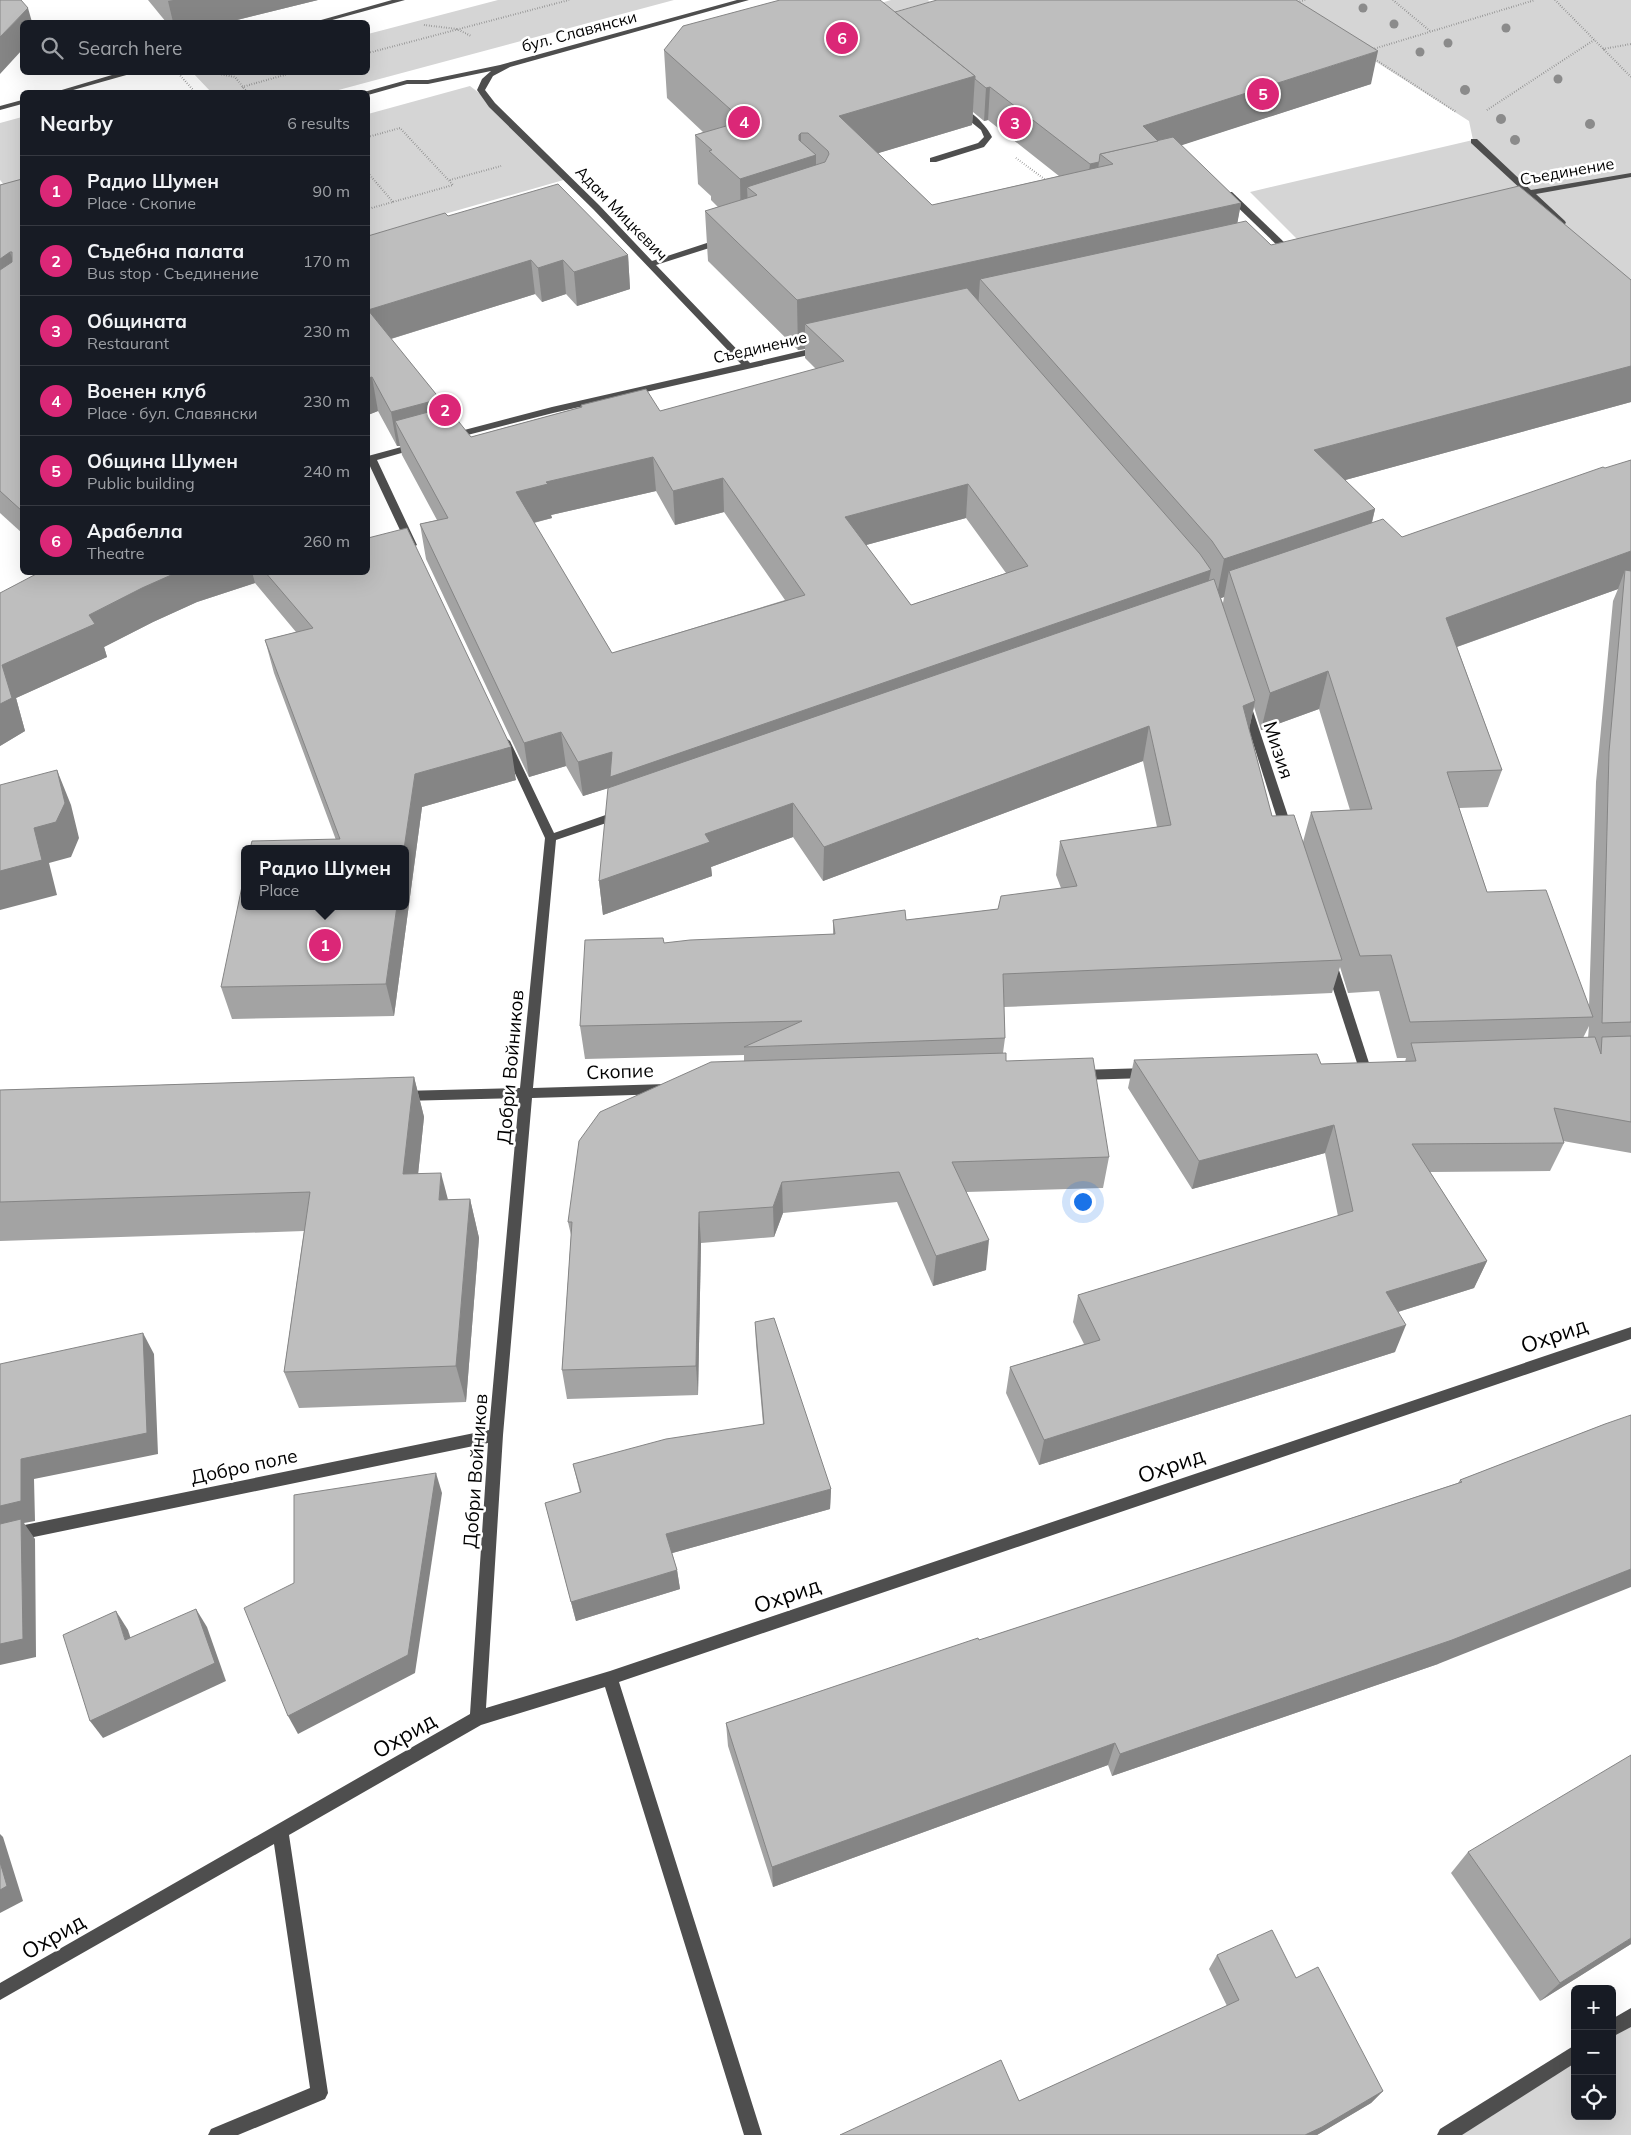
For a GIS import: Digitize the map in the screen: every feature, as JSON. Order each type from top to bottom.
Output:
[{"type":"street","points":[[326,20],[401,0]]},
{"type":"street","name":"бул. Славянски","points":[[483,81],[490,74],[507,65],[744,0]]},
{"type":"street","points":[[370,92],[408,82],[428,82],[507,65]]},
{"type":"street","points":[[67,90],[122,75]]},
{"type":"street","name":"Адам Мицкевич","points":[[483,81],[481,90],[487,99],[543,154],[747,365]]},
{"type":"street","points":[[0,108],[20,103]]},
{"type":"street","points":[[932,160],[981,145],[988,136],[985,129],[955,104]]},
{"type":"street","points":[[1474,140],[1570,232]]},
{"type":"street","name":"Съединение","points":[[1501,198],[1631,175]]},
{"type":"street","points":[[1220,186],[1284,247]]},
{"type":"street","points":[[650,264],[735,237]]},
{"type":"street","name":"Съединение","points":[[447,438],[552,410],[834,346]]},
{"type":"street","points":[[370,459],[428,443]]},
{"type":"street","points":[[370,461],[417,555]]},
{"type":"street","name":"Мизия","points":[[1241,690],[1290,841]]},
{"type":"street","points":[[500,732],[551,838],[635,809]]},
{"type":"street","name":"Добри Войников","points":[[478,1718],[496,1434],[551,838]]},
{"type":"street","points":[[1327,953],[1364,1066]]},
{"type":"street","points":[[1065,1076],[1164,1072]]},
{"type":"street","name":"Скопие","points":[[387,1097],[675,1088]]},
{"type":"street","name":"Охрид","points":[[0,1992],[478,1718],[610,1678],[1631,1333]]},
{"type":"street","name":"Добро поле","points":[[0,1537],[496,1434]]},
{"type":"street","points":[[610,1678],[753,2135]]},
{"type":"street","points":[[217,2135],[319,2093],[280,1832]]},
{"type":"street","points":[[1616,2026],[1631,2017]]},
{"type":"street","points":[[1446,2135],[1571,2056]]},
{"type":"path","points":[[370,52],[569,0]]},
{"type":"path","points":[[1287,6],[1305,0]]},
{"type":"path","points":[[1393,0],[1430,31]]},
{"type":"path","points":[[1363,52],[1534,0]]},
{"type":"path","points":[[1555,0],[1631,77]]},
{"type":"path","points":[[420,24],[458,29]]},
{"type":"path","points":[[1486,110],[1594,40]]},
{"type":"path","points":[[1603,49],[1631,44]]},
{"type":"path","points":[[1371,57],[1421,89]]},
{"type":"path","points":[[180,75],[193,90]]},
{"type":"path","points":[[224,75],[235,78],[245,90]]},
{"type":"path","points":[[242,87],[285,75]]},
{"type":"path","points":[[370,136],[400,128],[453,185],[370,208]]},
{"type":"path","points":[[988,136],[1054,186]]},
{"type":"path","points":[[449,181],[543,154]]},
{"type":"path","points":[[370,174],[393,202]]},
{"type":"shaded area","points":[[498,0],[674,0],[338,90],[209,90],[195,75],[370,75],[370,33]]},
{"type":"shaded area","points":[[891,0],[928,0],[930,2],[867,19],[857,10]]},
{"type":"shaded area","points":[[1279,0],[1631,0],[1631,292],[1301,243],[1250,192],[1473,140],[1469,121]]},
{"type":"shaded area","points":[[470,86],[487,99],[567,179],[370,235],[370,113]]},
{"type":"shaded area","points":[[20,118],[20,181],[4,185],[0,180],[0,123]]},
{"type":"shaded area","points":[[1631,2017],[1631,2135],[1446,2135],[1571,2056],[1571,2120],[1616,2120],[1616,2026]]},
{"type":"building","points":[[0,0],[21,0],[28,8],[0,37]]},
{"type":"building","points":[[780,0],[880,0],[975,76],[839,116],[932,205],[1113,164],[1100,154],[1173,137],[1241,203],[797,300],[705,211],[757,195],[747,187],[825,162],[829,154],[828,151],[808,133],[801,133],[799,140],[816,155],[740,179],[709,151],[712,150],[695,135],[733,124],[730,121],[740,118],[664,50],[683,26]]},
{"type":"building","points":[[937,0],[1296,0],[1378,51],[1143,126],[1158,141],[1100,154],[1099,162],[1090,164],[990,87],[986,88],[975,79],[975,76],[895,12]]},
{"type":"building","points":[[20,180],[20,509],[0,491],[0,270],[12,262],[12,252],[0,259],[0,185]]},
{"type":"building","points":[[558,184],[628,255],[574,272],[563,260],[538,268],[531,260],[370,309],[370,235],[445,213],[448,216]]},
{"type":"building","points":[[1519,186],[1631,280],[1631,366],[1314,450],[1375,509],[1224,559],[1212,541],[980,279],[1246,221],[1271,245]]},
{"type":"building","points":[[967,288],[1200,554],[1211,570],[610,777],[612,752],[578,762],[561,732],[524,743],[420,524],[448,518],[395,421],[447,407],[471,437],[582,407],[581,405],[646,389],[660,411],[844,361],[805,324]],"holes":[[[653,457],[673,491],[723,478],[805,595],[612,653],[516,492],[548,484],[546,482]],[[968,484],[1028,566],[911,605],[845,517]]]},
{"type":"building","points":[[370,312],[440,399],[391,412],[372,377],[370,378]]},
{"type":"building","points":[[1631,460],[1631,551],[1446,618],[1502,770],[1447,772],[1487,892],[1546,890],[1593,1017],[1410,1022],[1391,955],[1360,956],[1311,812],[1372,809],[1328,671],[1270,693],[1229,571],[1383,519],[1402,537],[1603,467]]},
{"type":"building","points":[[407,528],[511,747],[415,774],[405,845],[251,845],[252,841],[340,839],[265,640],[313,628],[268,575],[370,575],[370,537]]},
{"type":"building","points":[[1625,570],[1631,571],[1631,1022],[1602,1023],[1609,752]]},
{"type":"building","points":[[34,575],[171,575],[89,615],[95,624],[2,665],[12,698],[0,704],[0,593]]},
{"type":"building","points":[[1214,579],[1255,701],[1243,706],[1272,816],[1294,815],[1342,960],[1003,974],[1005,1038],[744,1047],[802,1021],[580,1026],[585,940],[663,938],[664,943],[690,940],[835,934],[833,920],[905,910],[906,920],[998,909],[1001,896],[1077,886],[1060,841],[1171,825],[1149,726],[824,847],[793,803],[705,834],[710,842],[599,881],[608,788]]},
{"type":"building","points":[[57,770],[65,803],[56,822],[34,828],[42,860],[0,871],[0,785]]},
{"type":"building","points":[[241,891],[241,910],[396,910],[386,984],[221,987]]},
{"type":"building","points":[[1631,1036],[1631,1122],[1554,1108],[1564,1143],[1412,1144],[1487,1261],[1386,1292],[1406,1325],[1044,1440],[1010,1367],[1100,1340],[1078,1295],[1353,1211],[1334,1125],[1199,1161],[1134,1060],[1317,1054],[1321,1064],[1416,1061],[1411,1043],[1595,1037],[1601,1054],[1602,1037]]},
{"type":"building","points":[[1006,1053],[1006,1061],[1093,1058],[1109,1157],[952,1162],[989,1240],[936,1256],[899,1172],[782,1182],[773,1207],[699,1212],[696,1366],[562,1370],[572,1222],[568,1222],[579,1141],[600,1112],[711,1062]]},
{"type":"building","points":[[414,1077],[403,1174],[441,1173],[439,1200],[470,1199],[456,1366],[284,1372],[310,1192],[0,1202],[0,1090]]},
{"type":"building","points":[[774,1318],[831,1489],[666,1534],[677,1570],[571,1602],[545,1503],[581,1492],[573,1464],[666,1439],[764,1424],[755,1322]]},
{"type":"building","points":[[143,1333],[147,1433],[21,1459],[21,1501],[0,1506],[0,1364]]},
{"type":"building","points":[[1631,1415],[1631,1569],[1452,1640],[1120,1754],[1115,1743],[772,1867],[726,1723],[978,1638],[979,1640],[1462,1482],[1460,1480]]},
{"type":"building","points":[[436,1473],[408,1655],[288,1716],[244,1608],[294,1583],[294,1495]]},
{"type":"building","points":[[21,1519],[23,1639],[0,1644],[0,1524]]},
{"type":"building","points":[[196,1609],[215,1663],[90,1721],[63,1635],[116,1611],[125,1640]]},
{"type":"building","points":[[1631,1755],[1631,1938],[1560,1983],[1468,1852]]},
{"type":"building","points":[[0,1862],[7,1886],[0,1890]]},
{"type":"building","points":[[1272,1930],[1296,1978],[1318,1967],[1383,2091],[1322,2127],[1305,2135],[840,2135],[1001,2060],[1019,2101],[1239,2000],[1217,1955]]},
{"type":"place","name":"Арабелла","points":[[842,38]]},
{"type":"place","name":"Община Шумен","points":[[1263,94]]},
{"type":"place","name":"Военен клуб","points":[[744,122]]},
{"type":"place","name":"Общината","points":[[1015,123]]},
{"type":"place","name":"Съдебна палата","points":[[445,410]]},
{"type":"place","name":"Радио Шумен","points":[[325,945]]}]
